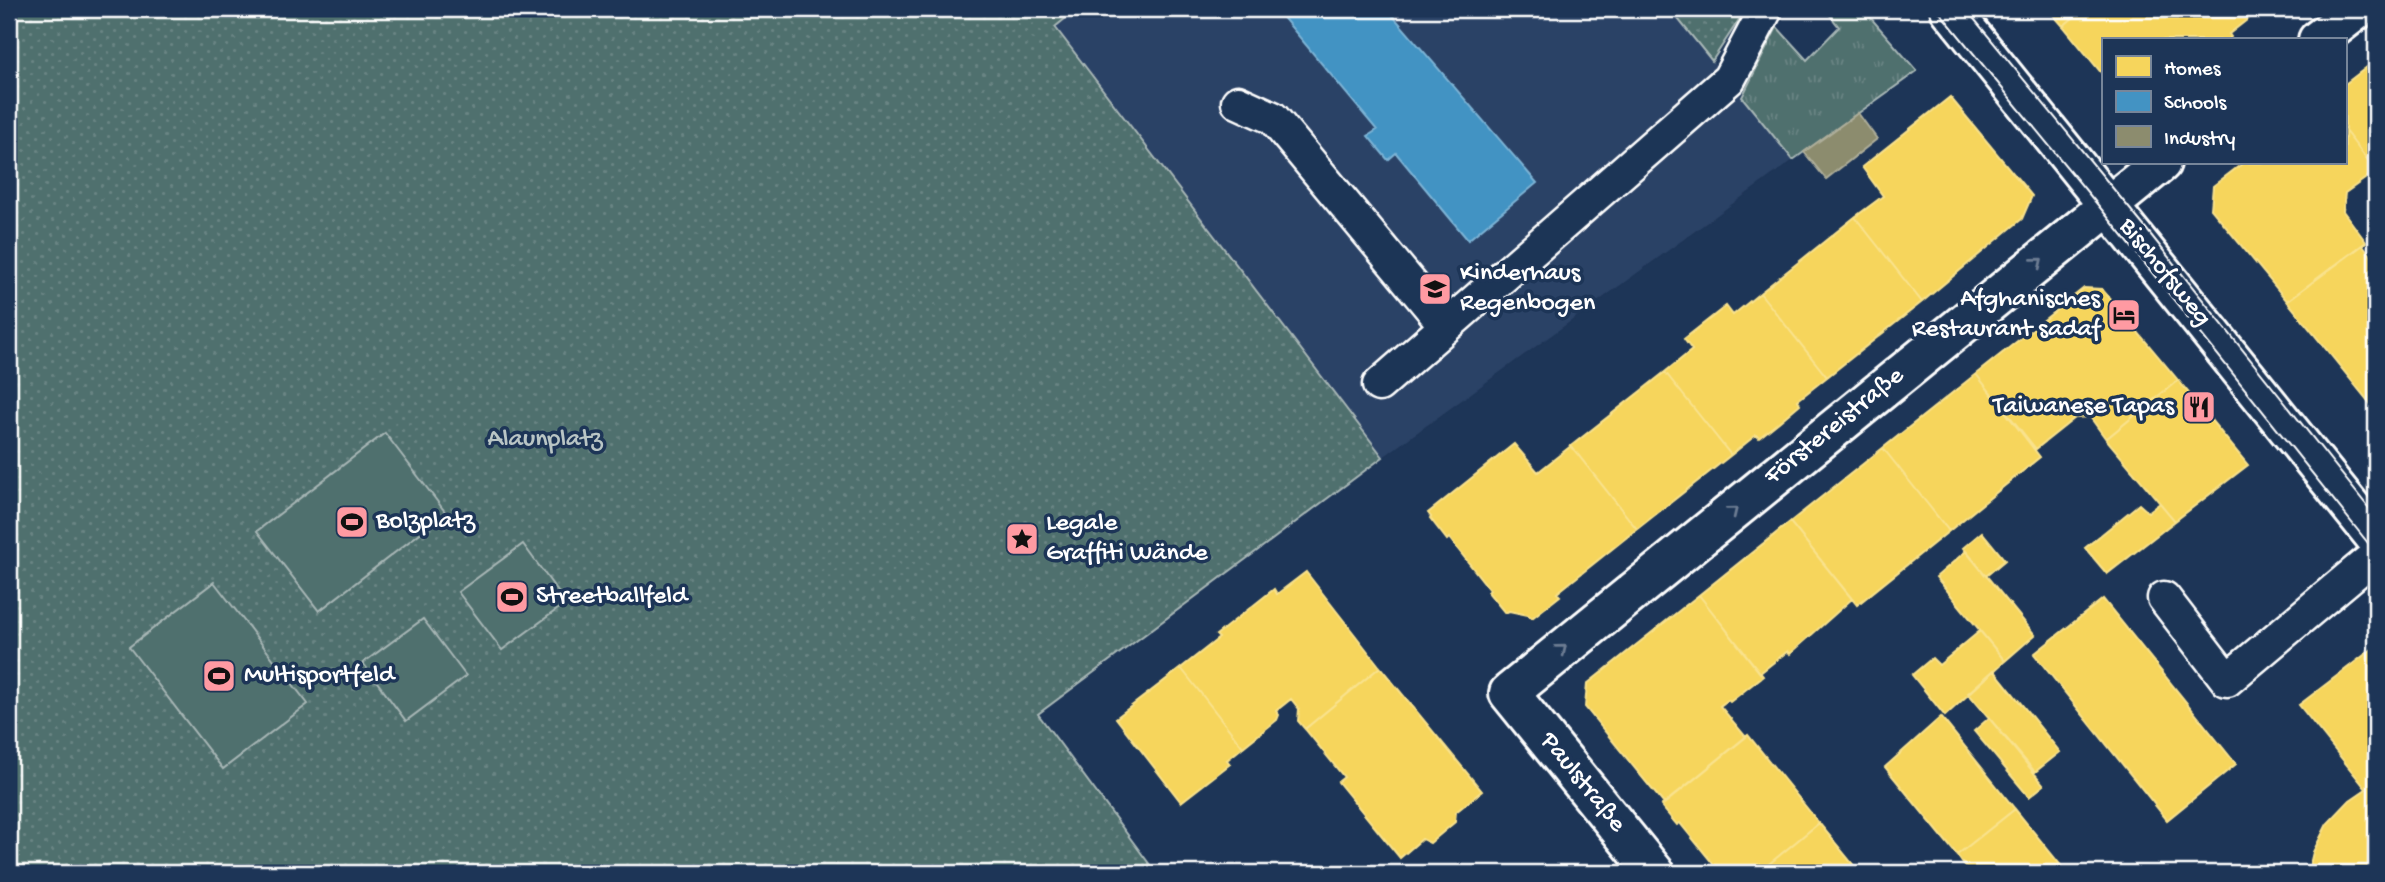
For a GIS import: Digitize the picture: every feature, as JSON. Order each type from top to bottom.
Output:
[{"type":"street","name":"Bischofsweg","points":[[1951,9],[2376,538]]},
{"type":"street","points":[[2321,38],[2358,9]]},
{"type":"street","name":"Förstereistraße","points":[[1509,692],[2160,164]]},
{"type":"street","name":"Paulstraße","points":[[1509,692],[1656,873]]},
{"type":"lane","points":[[1379,384],[1729,79],[1766,9]]},
{"type":"lane","points":[[1238,102],[1273,118],[1446,326]]},
{"type":"lane","points":[[2164,598],[2227,680],[2376,555]]},
{"type":"shaded area","name":"Kinderhaus Regenbogen","points":[[1077,9],[1670,9],[1793,160],[1383,457],[1055,27]]},
{"type":"green space","name":"Alaunplatz","points":[[9,9],[1077,9],[1055,27],[1383,457],[1038,714],[1156,873],[9,873]]},
{"type":"green space","points":[[1670,9],[1746,9],[1712,61]]},
{"type":"green space","points":[[1825,9],[1863,9],[1917,71],[1793,160],[1742,97],[1777,27],[1807,60],[1839,27]]},
{"type":"green space","name":"Bolzplatz","points":[[385,433],[446,513],[319,611],[257,531]]},
{"type":"green space","name":"Streetballfeld","points":[[523,544],[566,603],[502,650],[458,592]]},
{"type":"green space","name":"Multisportfeld","points":[[214,582],[308,704],[223,769],[129,647]]},
{"type":"green space","points":[[423,619],[466,676],[406,721],[363,663]]},
{"type":"building: Homes","points":[[2048,9],[2084,9],[2063,26]]},
{"type":"building: Homes","points":[[2084,9],[2261,9],[2229,34],[2230,38],[2102,38],[2102,74],[2063,26]]},
{"type":"building: Homes","points":[[2376,60],[2376,171],[2346,132],[2346,83]]},
{"type":"building: Homes","points":[[1950,97],[2032,196],[2022,219],[1922,302],[1855,217],[1883,196],[1862,167]]},
{"type":"building: Homes","points":[[2346,132],[2376,171],[2345,193],[2343,211],[2366,242],[2287,301],[2211,209],[2213,186],[2242,164],[2346,164]]},
{"type":"building: Homes","points":[[1855,217],[1922,302],[1827,377],[1760,293]]},
{"type":"building: Homes","points":[[2363,245],[2376,262],[2376,411],[2287,301]]},
{"type":"building: Homes","points":[[2084,288],[2102,289],[2178,380],[2106,439],[2090,417],[2075,418],[2036,449],[1976,374]]},
{"type":"building: Homes","points":[[1760,293],[1827,377],[1798,400],[1800,404],[1780,421],[1759,438],[1756,435],[1731,455],[1665,372],[1692,350],[1684,339],[1726,306],[1733,315]]},
{"type":"building: Homes","points":[[1665,372],[1731,455],[1637,529],[1571,446]]},
{"type":"building: Homes","points":[[1976,374],[2040,457],[1949,531],[1883,448]]},
{"type":"building: Homes","points":[[2178,380],[2248,465],[2175,521],[2106,439]]},
{"type":"building: Homes","points":[[1514,444],[1538,472],[1571,446],[1637,529],[1557,593],[1560,596],[1532,618],[1509,611],[1505,613],[1488,592],[1490,590],[1449,538],[1447,540],[1428,513]]},
{"type":"building: Homes","points":[[1883,448],[1949,531],[1857,605],[1790,522]]},
{"type":"building: Homes","points":[[2160,503],[2175,521],[2107,574],[2085,548],[2139,504],[2148,512]]},
{"type":"building: Homes","points":[[1790,522],[1852,599],[1790,654],[1788,651],[1760,673],[1699,595]]},
{"type":"building: Homes","points":[[1982,532],[2005,560],[1986,576],[1963,548]]},
{"type":"building: Homes","points":[[1966,551],[2035,635],[2005,661],[1936,577]]},
{"type":"building: Homes","points":[[1306,572],[1380,667],[1305,729],[1298,721],[1299,709],[1291,699],[1276,711],[1279,715],[1277,720],[1243,747],[1181,668],[1219,638],[1216,635],[1274,589],[1277,594]]},
{"type":"building: Homes","points":[[1699,595],[1763,676],[1730,702],[1728,700],[1720,706],[1746,737],[1664,804],[1585,707],[1587,684]]},
{"type":"building: Homes","points":[[2103,599],[2236,764],[2167,820],[2034,654]]},
{"type":"building: Homes","points":[[1980,631],[2005,661],[1945,716],[1912,675],[1932,658],[1939,665]]},
{"type":"building: Homes","points":[[2376,646],[2376,873],[2308,873],[2313,852],[2327,824],[2350,800],[2366,789],[2299,705]]},
{"type":"building: Homes","points":[[1380,667],[1482,791],[1456,812],[1455,822],[1430,843],[1422,839],[1400,858],[1338,782],[1344,777],[1305,729]]},
{"type":"building: Homes","points":[[1181,668],[1243,747],[1227,760],[1230,764],[1181,802],[1116,718]]},
{"type":"building: Homes","points":[[1994,670],[2060,752],[2035,772],[1968,693]]},
{"type":"building: Homes","points":[[1941,717],[2015,809],[1957,855],[1885,767]]},
{"type":"building: Homes","points":[[1989,718],[2044,785],[2029,797],[1974,731]]},
{"type":"building: Homes","points":[[1748,735],[1819,823],[1758,873],[1717,873],[1719,871],[1680,823],[1677,825],[1661,806]]},
{"type":"building: Homes","points":[[2015,809],[2067,873],[1971,873],[1963,864],[1957,855]]},
{"type":"building: Homes","points":[[1819,823],[1860,873],[1758,873]]},
{"type":"building: Schools","points":[[1276,9],[1387,9],[1537,183],[1468,240],[1396,153],[1388,160],[1368,136],[1377,130]]},
{"type":"building: Industry","points":[[1858,113],[1877,139],[1826,179],[1804,152]]},
{"type":"tram line","points":[[1937,9],[2102,210],[2376,553]]},
{"type":"tram line","points":[[1966,9],[2376,517]]},
{"type":"place","name":"Kinderhaus Regenbogen","points":[[1435,289]]},
{"type":"place","name":"Afghanisches Restaurant sadaf","points":[[2124,315]]},
{"type":"place","name":"Taiwanese Tapas","points":[[2199,407]]},
{"type":"place","name":"Bolzplatz","points":[[352,522]]},
{"type":"place","name":"Legale Graffiti Wände","points":[[1022,539]]},
{"type":"place","name":"Streetballfeld","points":[[512,597]]},
{"type":"place","name":"Multisportfeld","points":[[219,676]]}]
